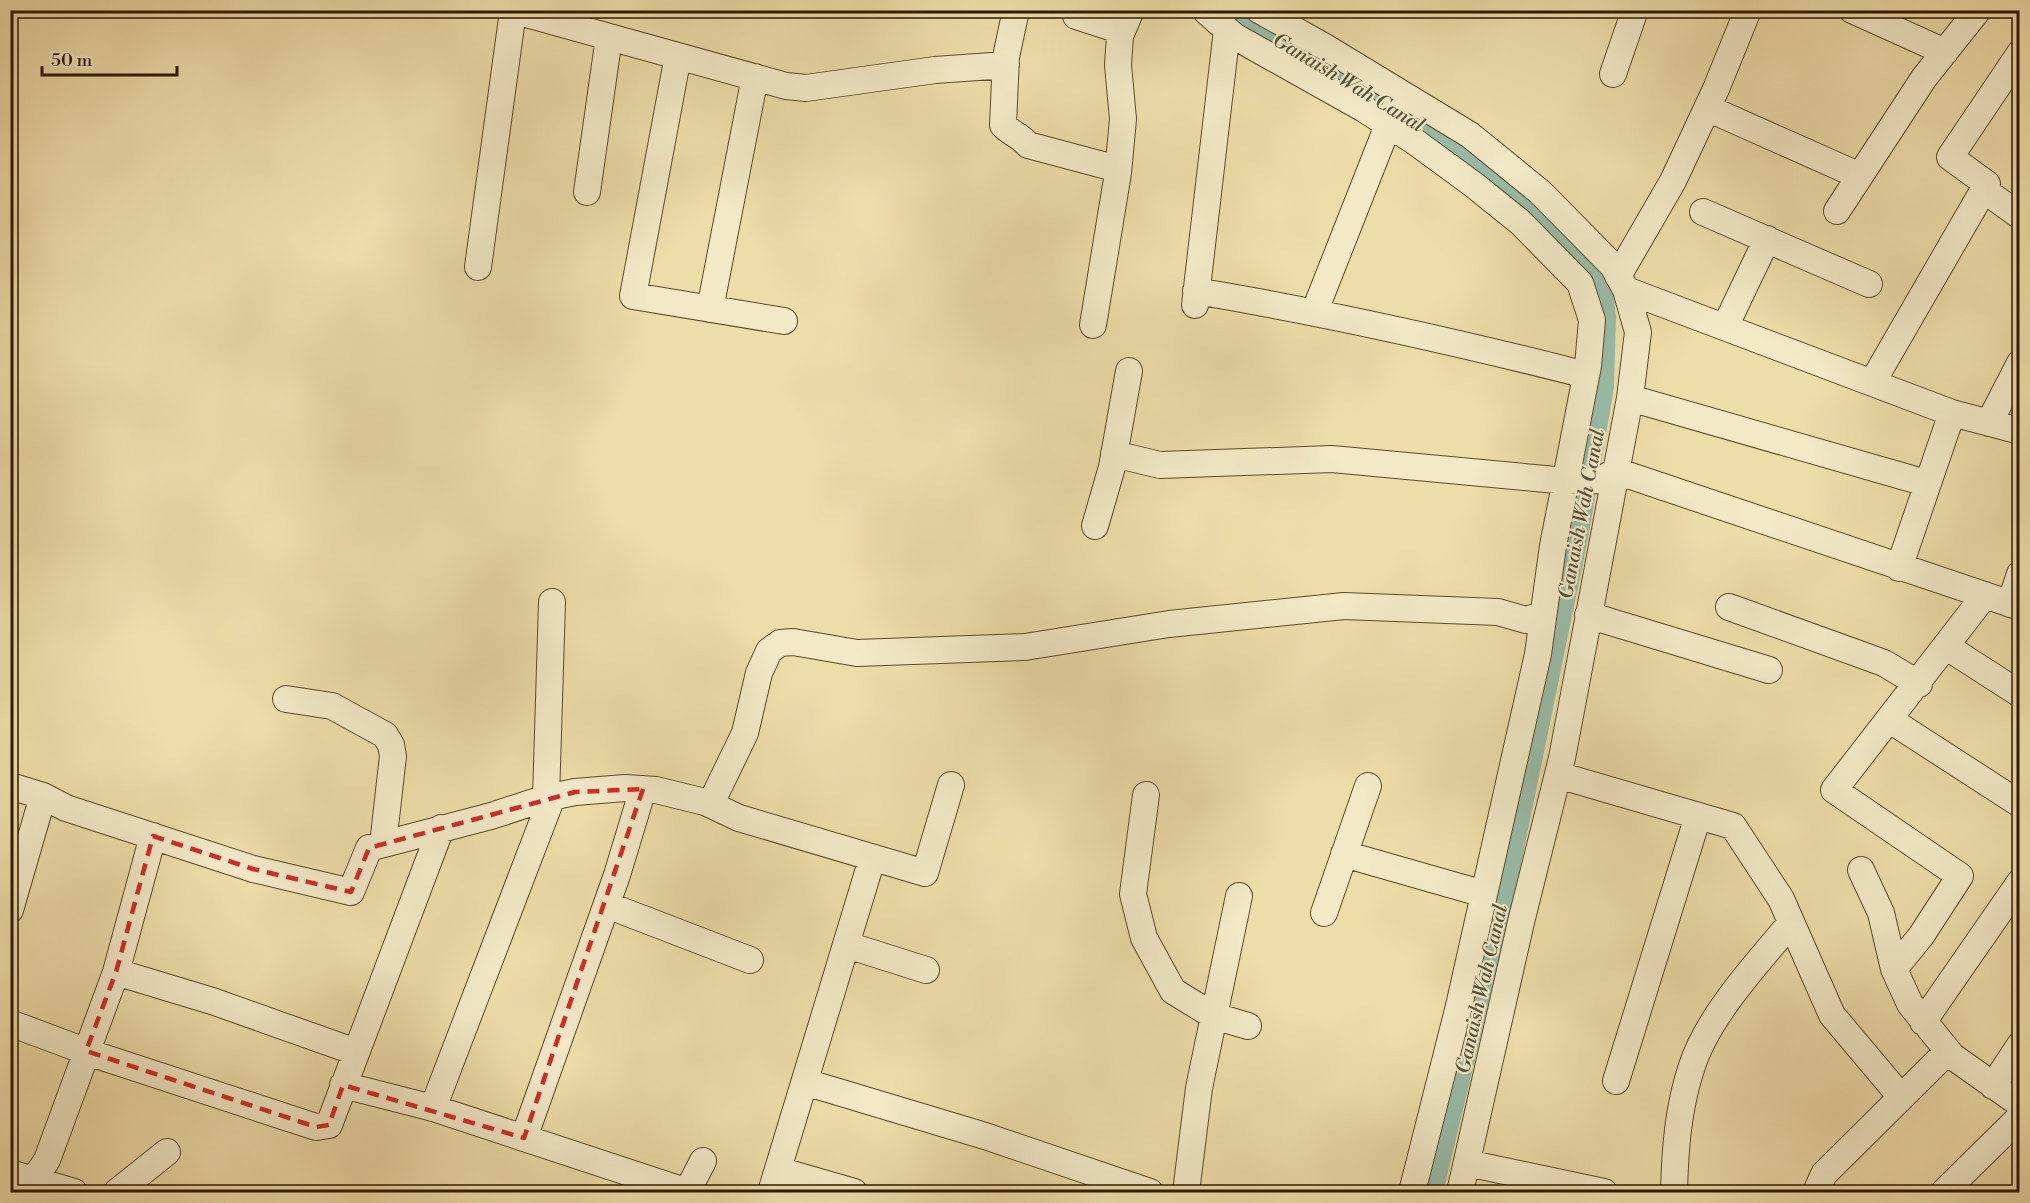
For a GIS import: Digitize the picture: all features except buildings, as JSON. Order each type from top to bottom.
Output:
[{"type":"street","points":[[478,267],[512,10],[755,77],[807,88],[935,70],[1006,64]]},
{"type":"street","points":[[1016,10],[1006,64],[1003,125],[1007,130],[1020,135],[1028,145],[1118,169]]},
{"type":"street","points":[[1205,10],[1227,30],[1263,54],[1395,108],[1470,135],[1540,192],[1600,252],[1622,283],[1638,333],[1630,398],[1608,476],[1588,615],[1558,775],[1521,922],[1460,1192]]},
{"type":"street","points":[[1259,10],[1395,108],[1474,185],[1520,222],[1580,283],[1592,320],[1570,480],[1542,615],[1538,654],[1484,894],[1412,1192]]},
{"type":"street","points":[[1613,74],[1635,10]]},
{"type":"street","points":[[1622,283],[1707,108],[1748,10]]},
{"type":"street","points":[[1852,10],[1945,52]]},
{"type":"street","points":[[1837,211],[1924,78],[1978,10]]},
{"type":"street","points":[[1076,16],[1127,21],[1118,64],[1123,119],[1118,169],[1093,325]]},
{"type":"street","points":[[1227,30],[1195,298],[1314,313],[1448,340],[1586,375]]},
{"type":"street","points":[[587,192],[609,37]]},
{"type":"street","points":[[1872,382],[1987,184],[1950,157],[2019,53]]},
{"type":"street","points":[[678,56],[633,296],[784,321]]},
{"type":"street","points":[[710,309],[755,77]]},
{"type":"street","points":[[1314,313],[1395,108]]},
{"type":"street","points":[[1707,108],[1860,176]]},
{"type":"street","points":[[1984,190],[2019,216]]},
{"type":"street","points":[[1703,212],[1869,284]]},
{"type":"street","points":[[1725,327],[1767,239]]},
{"type":"street","points":[[1622,283],[1725,327],[1952,413],[2019,431]]},
{"type":"street","points":[[1989,423],[2019,363]]},
{"type":"street","points":[[1095,526],[1114,454],[1129,370]]},
{"type":"street","points":[[1630,398],[1926,483]]},
{"type":"street","points":[[1899,568],[1926,483],[1952,413]]},
{"type":"street","points":[[1114,454],[1160,465],[1332,459],[1570,480],[1608,476],[2015,605],[2019,574]]},
{"type":"street","points":[[1894,969],[1921,936],[1960,876],[1834,790],[1919,684],[1985,595]]},
{"type":"street","points":[[433,1108],[549,797],[552,602]]},
{"type":"street","points":[[705,802],[713,799],[745,733],[759,673],[769,651],[780,643],[793,642],[857,653],[1025,647],[1169,624],[1344,606],[1498,612],[1526,620],[1542,615]]},
{"type":"street","points":[[1729,607],[1884,663],[1919,684]]},
{"type":"street","points":[[1588,615],[1769,670]]},
{"type":"street","points":[[1947,647],[2019,694]]},
{"type":"street","points":[[286,699],[332,706],[385,735],[393,756],[383,844]]},
{"type":"street","points":[[1890,720],[2019,804]]},
{"type":"street","points":[[1558,775],[1733,826],[1781,899],[1832,1015],[1901,1097]]},
{"type":"street","points":[[10,786],[43,796],[66,808],[253,869],[351,892],[369,848],[491,816],[549,797],[575,792],[643,789],[705,802],[739,818],[925,873],[951,785]]},
{"type":"street","points":[[1324,912],[1368,786]]},
{"type":"street","points":[[525,1138],[607,905],[643,789]]},
{"type":"street","points":[[1146,795],[1133,894],[1144,938],[1173,991],[1214,1016],[1248,1026]]},
{"type":"street","points":[[13,897],[43,796]]},
{"type":"street","points":[[1616,1082],[1698,816]]},
{"type":"street","points":[[10,1023],[86,1051],[316,1127],[329,1125],[441,828]]},
{"type":"street","points":[[22,1177],[47,1160],[116,972],[153,836]]},
{"type":"street","points":[[1344,854],[1484,894]]},
{"type":"street","points":[[854,1192],[774,1181],[872,859]]},
{"type":"street","points":[[1861,870],[1881,913],[1894,969],[1910,1004],[1948,1051],[2019,1104]]},
{"type":"street","points":[[1923,1022],[2019,882]]},
{"type":"street","points":[[1186,1192],[1199,1088],[1239,896]]},
{"type":"street","points":[[607,905],[750,960]]},
{"type":"street","points":[[1674,1192],[1680,1112],[1692,1064],[1735,989],[1791,923]]},
{"type":"street","points":[[847,945],[926,970]]},
{"type":"street","points":[[116,972],[212,1001],[356,1052]]},
{"type":"street","points":[[1993,1086],[2019,1045]]},
{"type":"street","points":[[1815,1192],[1824,1174],[1948,1051]]},
{"type":"street","points":[[805,1082],[985,1136],[1150,1192]]},
{"type":"street","points":[[344,1085],[433,1108],[688,1192],[703,1161]]},
{"type":"street","points":[[1944,1192],[2019,1117]]},
{"type":"street","points":[[117,1192],[166,1152]]},
{"type":"street","points":[[1467,1163],[1559,1187],[1604,1192]]},
{"type":"street","points":[[22,1177],[74,1192]]},
{"type":"highlighted area","points":[[643,789],[524,1138],[343,1085],[329,1125],[316,1127],[86,1051],[116,972],[153,836],[253,869],[351,892],[369,848],[575,792]]},
{"type":"waterway","name":"Ganaish Wah Canal","points":[[1233,10],[1246,22],[1414,117],[1558,232],[1589,263],[1603,292],[1606,316],[1604,387],[1578,537],[1506,887],[1433,1192]]}]
